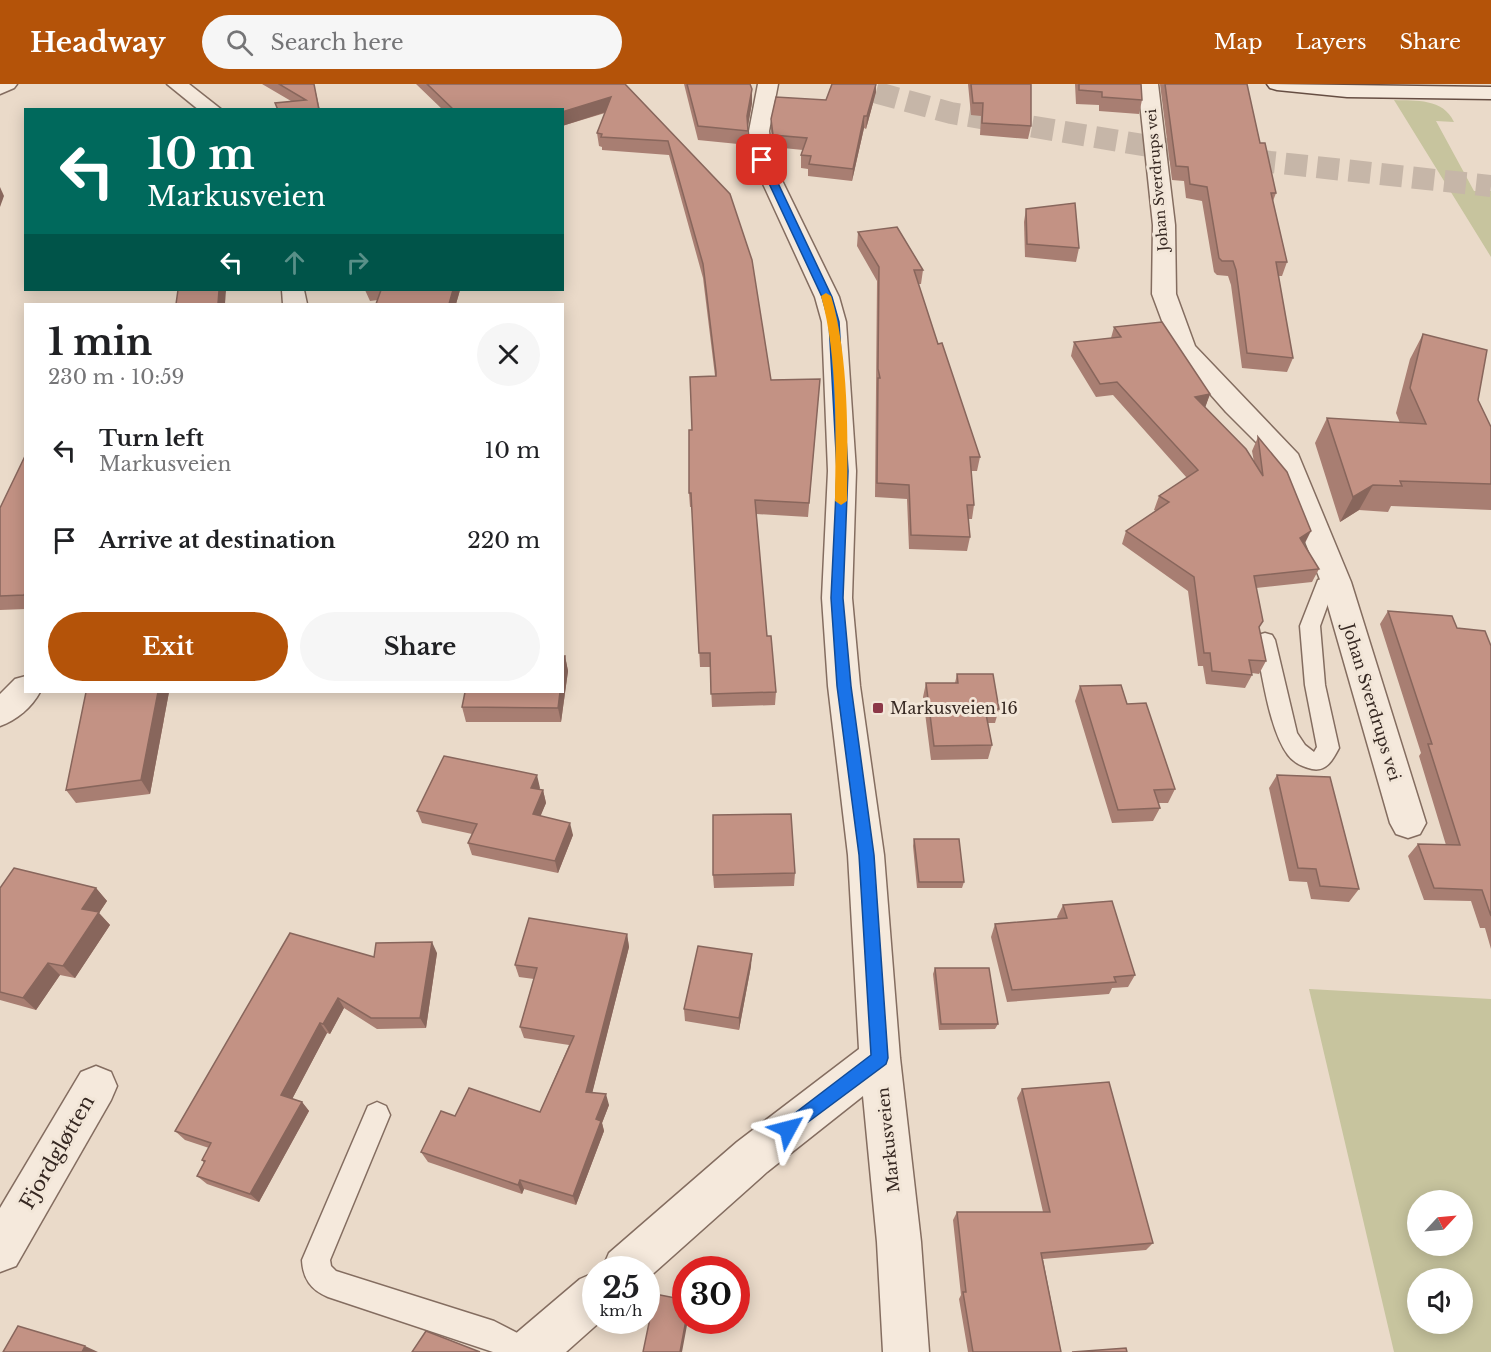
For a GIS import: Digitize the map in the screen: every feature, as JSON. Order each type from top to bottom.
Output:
[{"type":"street","points":[[0,88],[7,84]]},
{"type":"street","points":[[177,84],[209,108]]},
{"type":"street","name":"Markusveien","points":[[768,84],[758,122],[758,145],[762,160],[827,297],[834,322],[842,471],[837,598],[844,686],[866,855],[880,1058],[899,1242],[906,1352]]},
{"type":"street","name":"Johan Sverdrups vei","points":[[1148,84],[1164,225],[1164,294],[1182,348],[1235,406],[1284,454],[1336,582],[1408,823]]},
{"type":"street","points":[[1278,84],[1347,90],[1491,93]]},
{"type":"street","points":[[0,713],[24,690]]},
{"type":"street","points":[[640,1256],[752,1157],[880,1058]]},
{"type":"street","name":"Fjordgløtten","points":[[0,1250],[96,1086]]},
{"type":"street","points":[[531,1352],[582,1307]]},
{"type":"lane","points":[[1265,640],[1287,735],[1298,751],[1308,759],[1317,761],[1322,758],[1328,748],[1315,685],[1310,626],[1324,585],[1336,582]]},
{"type":"lane","points":[[376,1116],[316,1260],[316,1270],[320,1277],[328,1284],[494,1336],[522,1352]]},
{"type":"shaded area","points":[[1394,100],[1428,102],[1443,109],[1454,122],[1436,121],[1474,191],[1491,191],[1491,257]]},
{"type":"shaded area","points":[[1309,989],[1491,999],[1491,1352],[1394,1352]]},
{"type":"building","points":[[279,84],[314,84],[319,108],[277,108],[275,103],[306,100]]},
{"type":"building","points":[[427,84],[625,84],[730,194],[752,260],[771,380],[820,379],[809,503],[755,500],[767,636],[771,636],[776,692],[711,694],[710,653],[699,653],[691,493],[689,493],[689,430],[692,430],[690,377],[716,376],[716,372],[703,264],[668,141],[601,137],[602,134],[597,133],[611,97],[564,111],[564,108],[452,108]]},
{"type":"building","points":[[687,84],[750,84],[752,89],[747,116],[748,131],[698,126]]},
{"type":"building","points":[[832,84],[876,84],[867,116],[864,116],[853,169],[809,164],[811,156],[801,155],[807,138],[773,135],[771,119],[776,97],[826,100]]},
{"type":"building","points":[[971,84],[1031,84],[1031,126],[982,123],[983,103],[973,103]]},
{"type":"building","points":[[1079,84],[1141,84],[1142,100],[1102,97],[1102,92],[1079,90]]},
{"type":"building","points":[[1165,84],[1247,84],[1260,143],[1265,143],[1276,193],[1271,193],[1287,262],[1276,262],[1293,358],[1247,353],[1236,270],[1233,261],[1222,261],[1219,258],[1207,187],[1190,184],[1188,167],[1176,166]]},
{"type":"building","points":[[1075,203],[1079,248],[1027,244],[1026,209]]},
{"type":"building","points":[[897,227],[923,270],[914,270],[938,344],[942,343],[980,457],[970,457],[974,505],[967,505],[970,537],[911,535],[909,485],[877,483],[878,378],[880,378],[878,369],[879,267],[858,232]]},
{"type":"building","points":[[178,291],[219,291],[218,303],[176,303]]},
{"type":"building","points":[[381,291],[453,291],[449,303],[376,303]]},
{"type":"building","points":[[1162,322],[1210,394],[1195,397],[1246,449],[1263,476],[1258,437],[1287,472],[1311,531],[1300,538],[1319,569],[1254,576],[1263,621],[1259,627],[1266,661],[1249,660],[1252,675],[1212,671],[1210,653],[1204,653],[1194,577],[1126,531],[1169,502],[1159,496],[1198,470],[1117,382],[1100,384],[1074,342],[1121,337],[1114,327]]},
{"type":"building","points":[[1423,334],[1487,350],[1478,400],[1491,427],[1491,484],[1400,481],[1402,486],[1373,485],[1353,497],[1327,418],[1426,424],[1410,388]]},
{"type":"building","points":[[24,458],[24,595],[0,596],[0,508]]},
{"type":"building","points":[[1388,611],[1452,616],[1457,628],[1485,631],[1491,646],[1491,916],[1482,890],[1434,888],[1418,844],[1460,845],[1428,744],[1432,744]]},
{"type":"building","points":[[957,674],[993,674],[999,709],[985,709],[992,745],[934,746],[926,683],[958,683]]},
{"type":"building","points":[[1121,685],[1127,704],[1146,703],[1175,789],[1154,790],[1160,808],[1118,810],[1080,686]]},
{"type":"building","points":[[86,693],[158,693],[141,780],[66,790]]},
{"type":"building","points":[[465,693],[560,693],[558,708],[462,707]]},
{"type":"building","points":[[444,756],[537,775],[531,788],[543,790],[533,814],[570,823],[555,861],[468,843],[477,824],[417,811]]},
{"type":"building","points":[[1277,775],[1330,777],[1359,889],[1320,886],[1316,869],[1298,868]]},
{"type":"building","points":[[791,814],[795,873],[713,875],[713,815]]},
{"type":"building","points":[[914,839],[959,839],[964,882],[919,882]]},
{"type":"building","points":[[14,868],[96,888],[82,909],[99,912],[63,966],[48,963],[23,998],[0,992],[0,888]]},
{"type":"building","points":[[1112,901],[1135,975],[1114,977],[1116,982],[1012,990],[995,924],[1067,918],[1063,905]]},
{"type":"building","points":[[529,918],[627,934],[586,1092],[606,1094],[596,1119],[601,1121],[573,1196],[520,1180],[518,1185],[421,1152],[441,1111],[455,1116],[469,1088],[540,1112],[574,1036],[520,1027],[537,968],[515,965]]},
{"type":"building","points":[[290,933],[374,957],[376,943],[432,942],[420,1018],[371,1018],[338,998],[323,1024],[320,1023],[281,1095],[302,1102],[250,1194],[197,1176],[211,1143],[175,1131]]},
{"type":"building","points":[[698,946],[752,954],[739,1018],[684,1009]]},
{"type":"building","points":[[935,968],[989,968],[998,1024],[941,1024]]},
{"type":"building","points":[[1109,1082],[1153,1243],[1041,1253],[1061,1352],[973,1352],[963,1292],[966,1292],[957,1212],[1050,1212],[1022,1089]]},
{"type":"building","points":[[660,1295],[672,1297],[672,1334],[683,1334],[680,1352],[643,1352],[647,1334],[660,1334]]},
{"type":"building","points":[[18,1326],[85,1346],[82,1352],[3,1352]]},
{"type":"building","points":[[426,1331],[480,1352],[412,1352]]},
{"type":"building","points":[[1126,1348],[1127,1352],[1072,1352]]},
{"type":"tunnel","points":[[845,84],[951,113],[1197,154],[1491,186]]},
{"type":"slow traffic","points":[[826,296],[834,322],[841,417],[841,501]]},
{"type":"place","name":"Markusveien 16","points":[[878,708]]},
{"type":"route","points":[[762,160],[827,297],[834,322],[841,417],[842,471],[837,598],[844,686],[866,855],[880,1058],[788,1129]]}]
